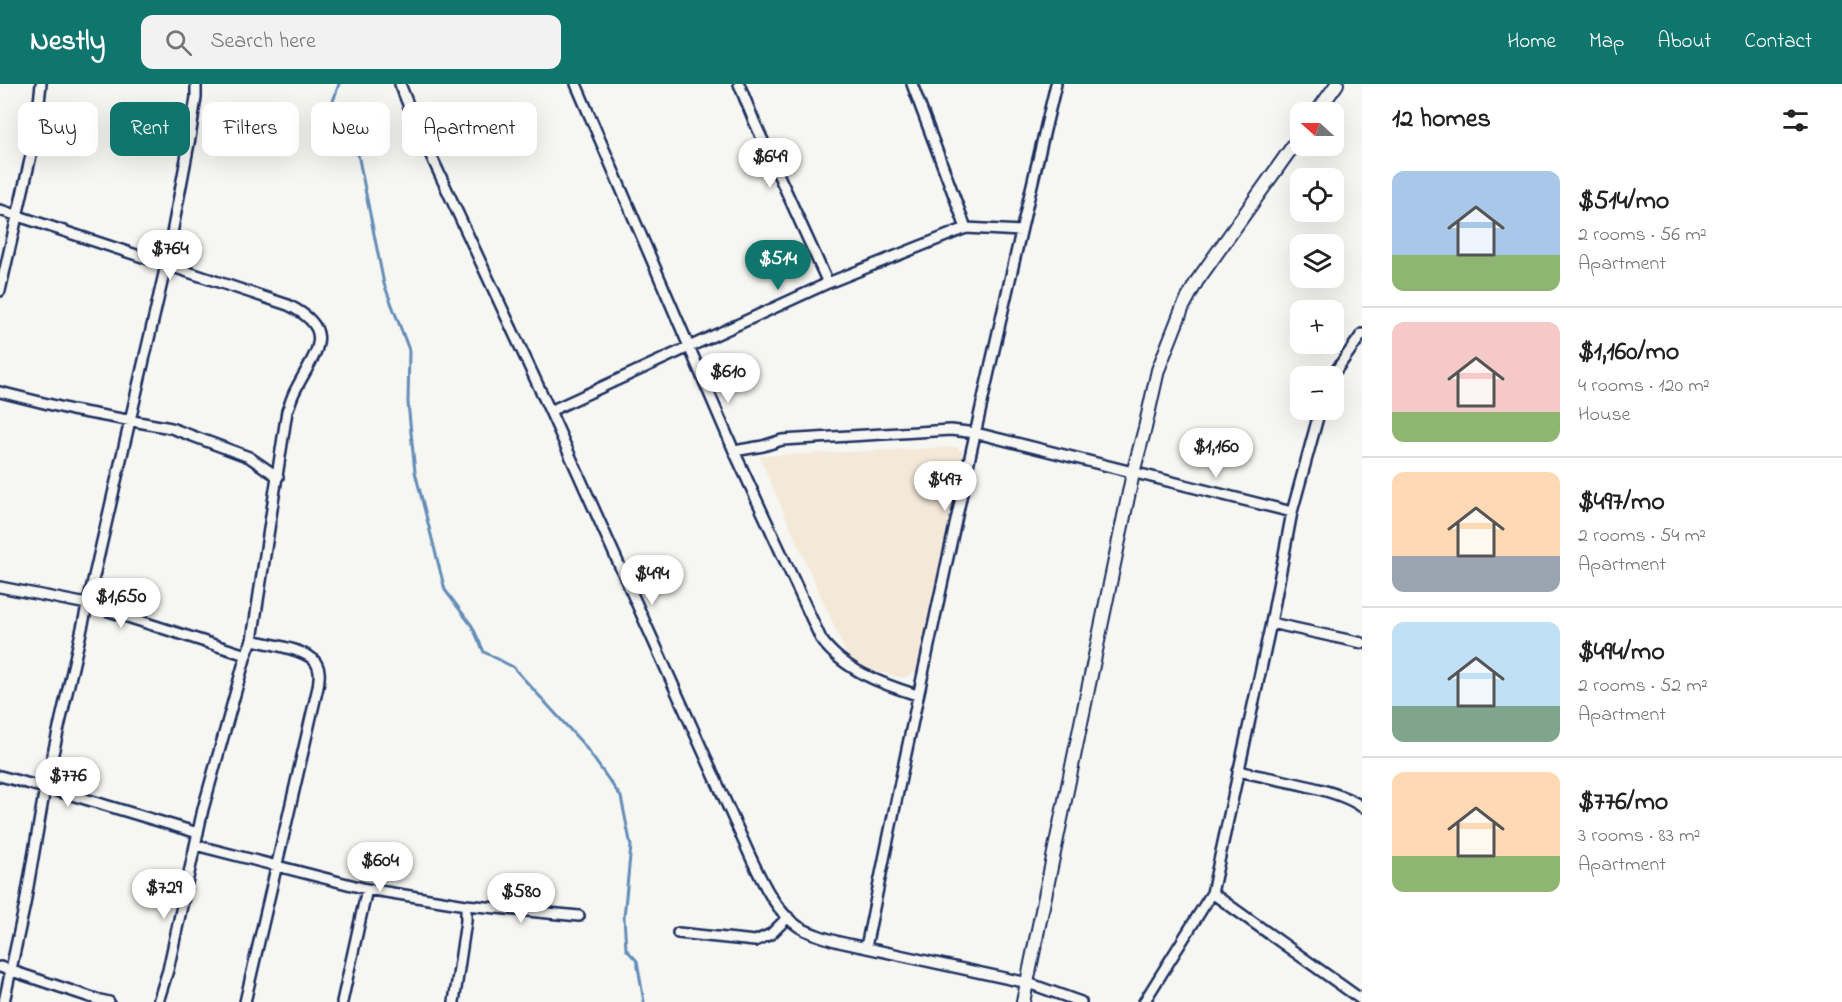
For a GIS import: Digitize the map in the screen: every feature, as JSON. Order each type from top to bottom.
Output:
[{"type":"street","points":[[0,291],[35,138],[41,84]]},
{"type":"street","points":[[4,1002],[45,788],[166,265],[190,138],[196,84]]},
{"type":"street","points":[[400,84],[751,858],[771,895],[799,927],[817,935],[838,942],[1028,982],[1081,1002]]},
{"type":"street","points":[[576,84],[734,451],[821,639],[830,652],[843,663],[917,695]]},
{"type":"street","points":[[740,84],[754,121],[828,283]]},
{"type":"street","points":[[912,84],[966,228]]},
{"type":"street","points":[[866,947],[917,695],[1056,84]]},
{"type":"street","points":[[1324,102],[1337,84]]},
{"type":"street","points":[[1023,1002],[1133,473],[1158,370],[1182,309],[1197,281],[1290,150]]},
{"type":"street","points":[[0,210],[288,304],[312,321],[318,330],[320,339],[315,355],[287,411],[252,640],[203,809],[168,970],[158,1002]]},
{"type":"street","points":[[550,411],[828,283],[966,228],[1021,231]]},
{"type":"street","points":[[1339,366],[1362,334]]},
{"type":"street","points":[[0,392],[72,410],[171,428],[249,457],[278,477]]},
{"type":"street","points":[[1144,1002],[1212,893],[1271,623],[1292,512],[1317,420]]},
{"type":"street","points":[[734,451],[763,447],[782,440],[951,430],[976,432],[1292,512]]},
{"type":"street","points":[[0,587],[87,604],[246,655]]},
{"type":"street","points":[[1271,623],[1362,643]]},
{"type":"street","points":[[245,1002],[315,699],[319,671],[315,661],[309,656],[252,640]]},
{"type":"street","points":[[1238,771],[1343,797],[1362,807]]},
{"type":"street","points":[[0,776],[198,833]]},
{"type":"street","points":[[195,845],[367,889],[466,905],[579,916]]},
{"type":"street","points":[[344,1001],[367,889]]},
{"type":"street","points":[[1212,893],[1362,1000]]},
{"type":"street","points":[[454,1002],[466,921],[466,905]]},
{"type":"street","points":[[678,933],[755,941],[771,934],[788,917]]},
{"type":"street","points":[[0,967],[109,1002]]},
{"type":"shaded area","points":[[957,447],[963,452],[917,671],[904,678],[861,668],[848,658],[759,456]]},
{"type":"building","points":[[169,875],[172,879],[171,883],[166,886],[167,895],[161,898],[158,891],[163,886],[163,878]]},
{"type":"waterway","points":[[339,84],[332,104],[336,114],[352,124],[384,284],[409,350],[408,403],[415,472],[445,590],[472,626],[484,652],[513,667],[584,745],[621,797],[631,846],[624,917],[626,949],[637,961],[644,1002]]}]
